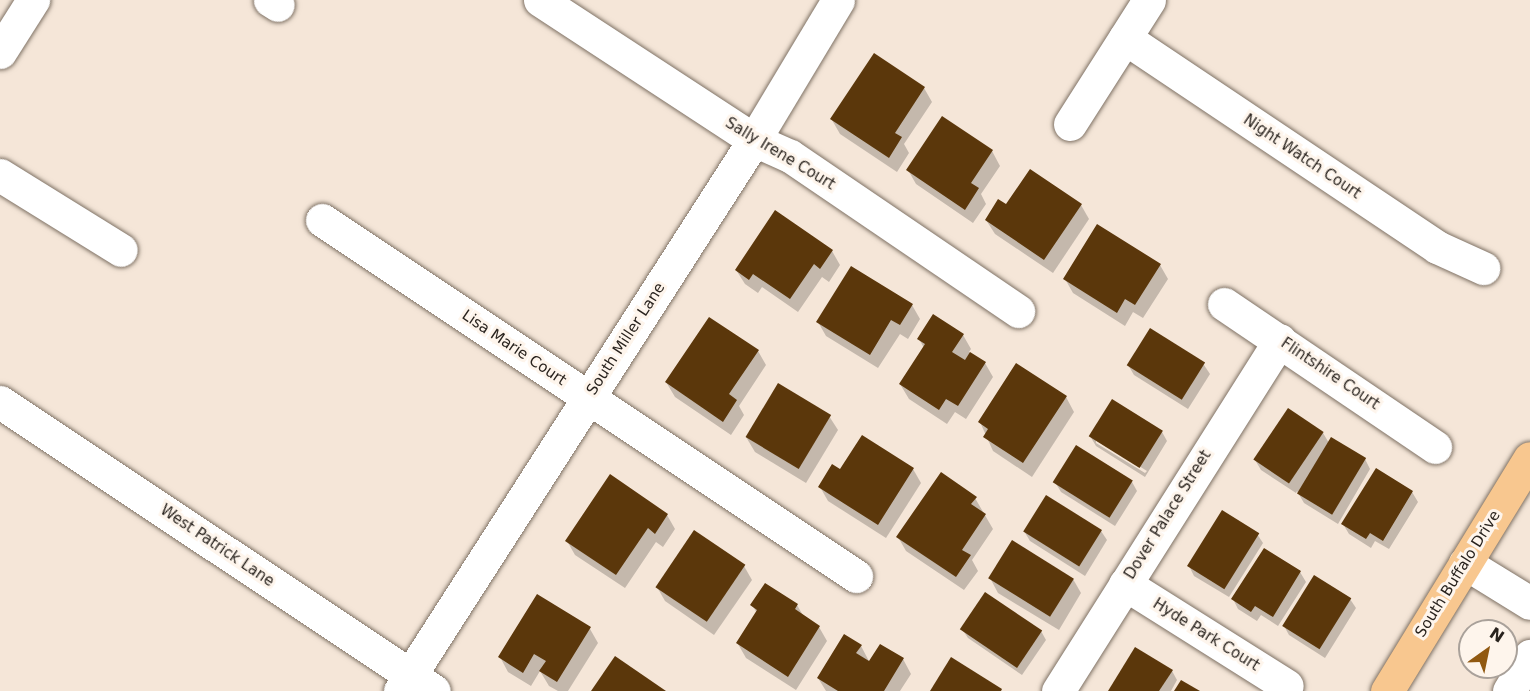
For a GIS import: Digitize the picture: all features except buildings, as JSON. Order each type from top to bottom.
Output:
[{"type":"main road","name":"South Buffalo Drive","points":[[1387,691],[1530,458]]},
{"type":"street","points":[[0,52],[33,0]]},
{"type":"street","name":"Sally Irene Court","points":[[540,0],[754,140],[790,156],[1018,311]]},
{"type":"street","name":"South Miller Lane","points":[[415,686],[589,397],[754,140],[838,0]]},
{"type":"street","points":[[1070,124],[1149,0]]},
{"type":"street","name":"Night Watch Court","points":[[1125,38],[1437,247],[1483,268]]},
{"type":"street","points":[[0,175],[121,250]]},
{"type":"street","name":"Lisa Marie Court","points":[[322,220],[856,576]]},
{"type":"street","name":"Flintshire Court","points":[[1224,304],[1435,447]]},
{"type":"street","name":"Dover Palace Street","points":[[1058,691],[1280,340]]},
{"type":"street","name":"West Patrick Lane","points":[[0,402],[415,686]]},
{"type":"street","points":[[1465,563],[1530,603]]},
{"type":"street","name":"Hyde Park Court","points":[[1125,584],[1287,686]]},
{"type":"street","points":[[1509,691],[1530,657]]}]
